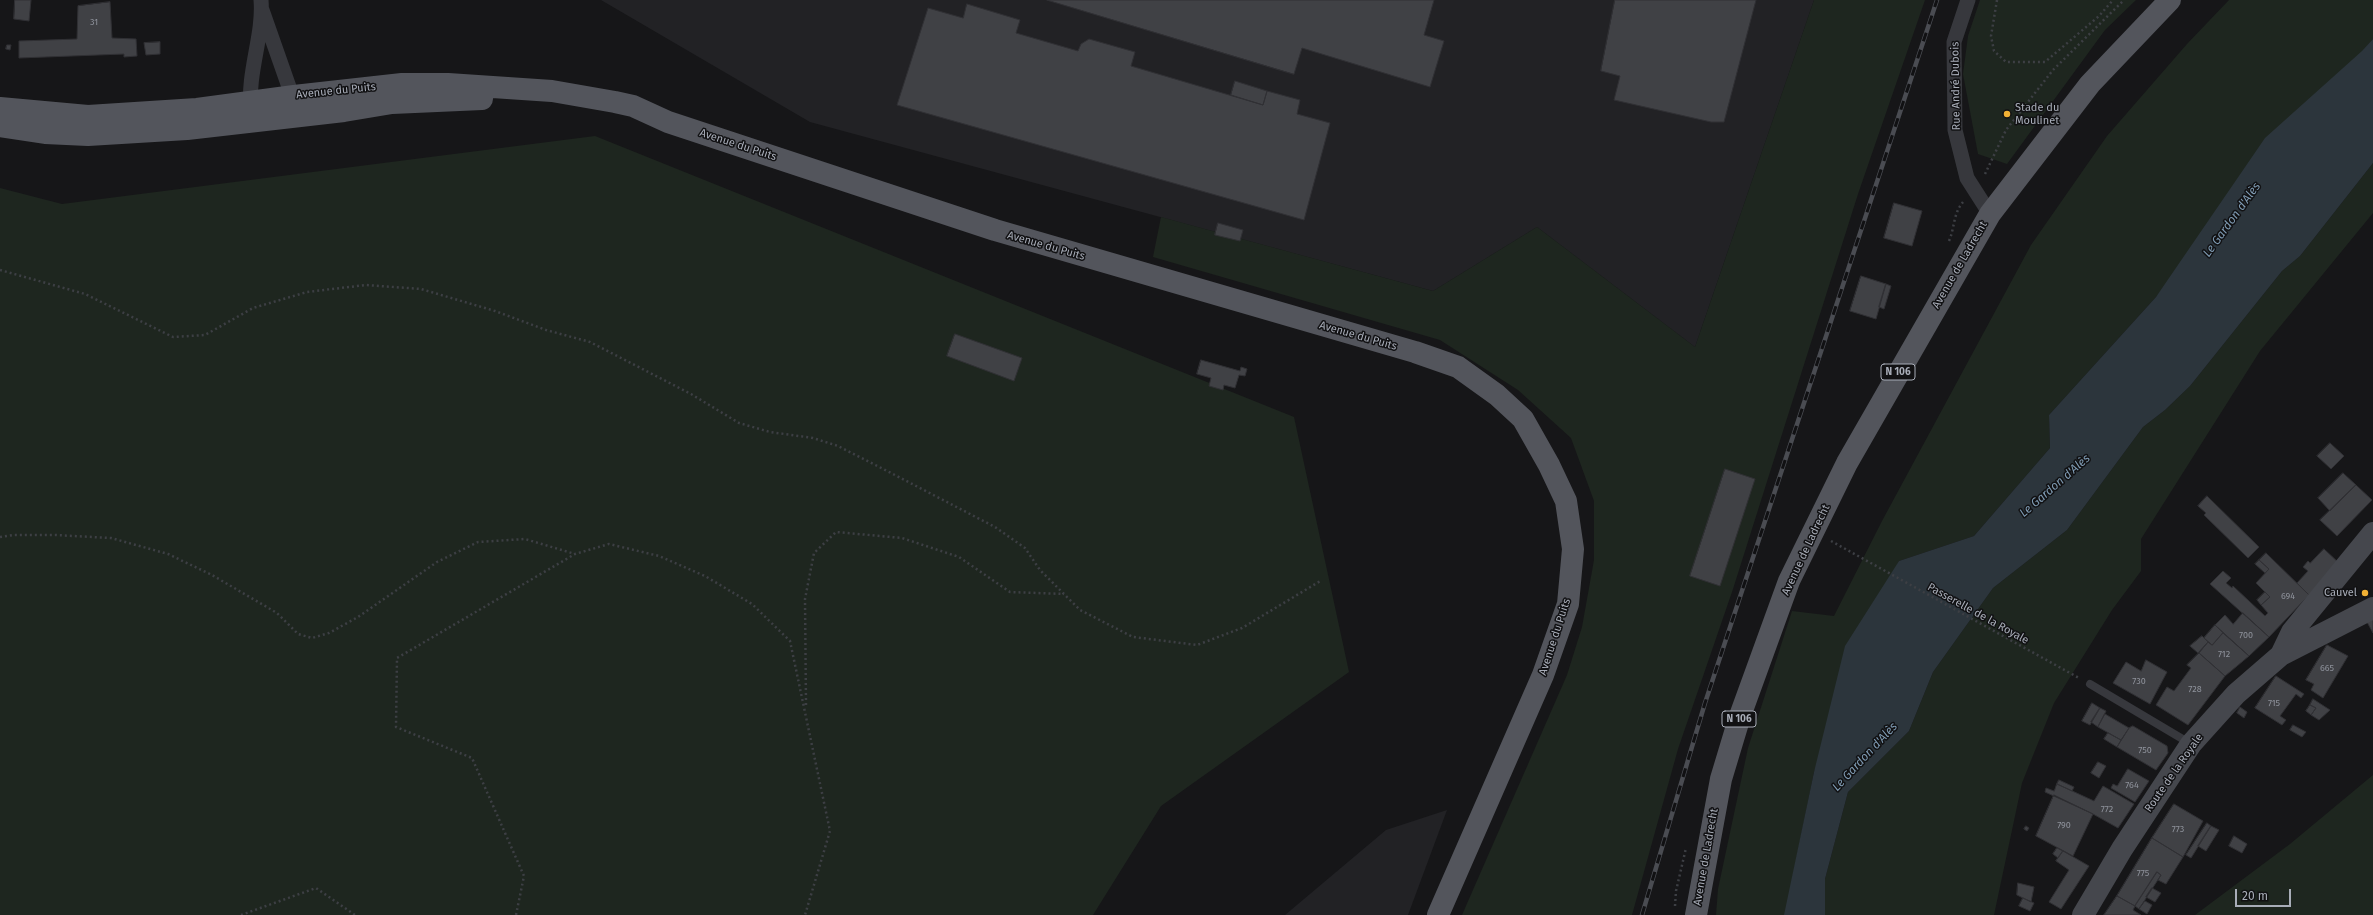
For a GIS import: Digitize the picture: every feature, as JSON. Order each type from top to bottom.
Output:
[{"type":"main road","name":"N 106","points":[[1990,214],[2090,84],[2170,0]]},
{"type":"main road","name":"Avenue du Puits","points":[[0,126],[45,133],[88,135],[187,129],[251,112],[294,96],[402,84],[502,87],[552,91],[633,106],[668,122],[995,230],[1415,352],[1458,367],[1497,395],[1523,419],[1549,465],[1566,501],[1573,549],[1568,604],[1543,675],[1438,915]]},
{"type":"main road","name":"Avenue du Puits","points":[[0,108],[88,116],[197,109],[298,116],[392,103],[492,99],[573,107],[668,122]]},
{"type":"main road","name":"Avenue de Ladrecht","points":[[1696,915],[1721,779],[1740,716],[1789,581],[1847,463],[1990,214]]},
{"type":"main road","points":[[2281,655],[2292,632],[2373,533]]},
{"type":"main road","name":"Route de la Royale","points":[[2083,915],[2122,849],[2191,744],[2236,694],[2281,655],[2373,608]]},
{"type":"street","name":"Rue André Dubois","points":[[1968,0],[1954,42],[1955,130],[1967,178],[1990,214]]},
{"type":"street","points":[[262,5],[294,96],[298,116]]},
{"type":"street","points":[[251,112],[252,69],[262,5]]},
{"type":"lane","points":[[2090,684],[2191,744]]},
{"type":"path","points":[[1997,0],[1991,36],[1994,51],[2006,62],[2045,62],[2100,16],[2113,0]]},
{"type":"path","points":[[1974,189],[1985,173],[2006,130],[2053,70],[2124,0]]},
{"type":"path","points":[[0,270],[85,294],[173,337],[205,335],[253,308],[307,292],[366,285],[422,289],[495,311],[546,330],[590,342],[691,394],[739,423],[770,432],[813,438],[838,446],[995,527],[1025,548],[1040,570],[1080,610],[1133,637],[1197,645],[1242,628],[1322,580]]},
{"type":"path","points":[[806,709],[805,599],[814,554],[836,532],[902,538],[959,557],[1010,592],[1064,594]]},
{"type":"path","points":[[0,537],[55,535],[111,538],[168,554],[212,575],[277,613],[298,634],[312,638],[329,633],[358,617],[437,562],[478,542],[525,539],[575,554]]},
{"type":"path","points":[[516,915],[524,876],[472,758],[396,727],[397,658],[575,554],[609,544],[659,556],[705,576],[752,604],[790,641],[806,709],[830,831],[805,915]]},
{"type":"path","name":"Passerelle de la Royale","points":[[1858,557],[2090,684]]},
{"type":"path","points":[[241,915],[316,888],[355,915]]},
{"type":"shaded area","points":[[601,0],[1814,0],[1695,347],[1537,227],[1433,291],[810,122]]},
{"type":"shaded area","points":[[1814,0],[1925,0],[1858,194],[1733,589],[1678,749],[1632,915],[1462,915],[1567,675],[1582,627],[1594,560],[1594,501],[1571,438],[1518,390],[1440,340],[1153,257],[1161,217],[1433,291],[1537,227],[1695,347]]},
{"type":"shaded area","name":"Stade du Moulinet","points":[[1980,0],[2136,0],[2105,30],[2007,164],[1978,154],[1963,74],[1968,36]]},
{"type":"shaded area","points":[[2229,0],[2373,0],[2373,39],[2156,297],[2049,415],[2050,448],[1974,536],[1899,561],[1814,772],[1785,915],[1716,915],[1718,889],[1748,748],[1792,611],[1834,616],[1882,521],[2031,245],[2107,136],[2187,44]]},
{"type":"shaded area","points":[[595,136],[1294,417],[1349,672],[1161,806],[1093,915],[0,915],[0,188],[62,204]]},
{"type":"shaded area","points":[[2373,163],[2373,213],[2260,351],[2141,539],[2141,571],[2112,610],[2054,703],[2022,783],[1994,915],[1825,915],[1825,879],[1848,792],[1909,731],[1933,672],[1993,588],[2067,530],[2143,427],[2165,410],[2190,386],[2282,271],[2300,256]]},
{"type":"shaded area","points":[[2373,775],[2373,915],[2195,915],[2290,844]]},
{"type":"shaded area","points":[[1447,810],[1408,915],[1285,915],[1386,830]]},
{"type":"water","name":"Le Gardon d'Alès","points":[[2373,39],[2373,163],[2300,256],[2282,271],[2190,386],[2165,410],[2143,427],[2067,530],[1993,588],[1933,672],[1909,731],[1848,792],[1825,879],[1825,915],[1784,915],[1814,772],[1845,646],[1899,561],[1974,536],[2050,448],[2049,415],[2156,297],[2265,138],[2362,51]]},
{"type":"building","points":[[15,0],[31,0],[29,21],[14,19]]},
{"type":"building","points":[[1047,0],[1434,0],[1424,35],[1444,41],[1430,87],[1302,48],[1294,74]]},
{"type":"building","points":[[1615,0],[1756,0],[1724,122],[1711,122],[1614,100],[1620,76],[1601,71]]},
{"type":"building","points":[[110,2],[112,38],[136,39],[137,56],[124,57],[124,54],[19,58],[19,41],[77,39],[78,6]]},
{"type":"building","points":[[967,4],[1020,20],[1016,33],[1078,51],[1081,44],[1089,39],[1135,52],[1131,66],[1263,105],[1267,91],[1300,100],[1297,114],[1330,123],[1304,220],[897,105],[928,8],[963,18]]},
{"type":"building","points":[[160,42],[160,54],[146,55],[144,43]]},
{"type":"building","points":[[7,45],[11,45],[10,50],[6,49]]},
{"type":"building","points":[[1235,81],[1267,91],[1263,105],[1231,95]]},
{"type":"building","points":[[1894,203],[1922,211],[1912,246],[1884,238]]},
{"type":"building","points":[[1218,223],[1243,230],[1240,241],[1215,235]]},
{"type":"building","points":[[1861,276],[1886,284],[1876,319],[1850,311]]},
{"type":"building","points":[[1886,284],[1891,286],[1884,309],[1879,307]]},
{"type":"building","points":[[955,334],[1022,358],[1014,381],[947,356]]},
{"type":"building","points":[[1201,360],[1240,371],[1241,367],[1247,369],[1245,376],[1239,375],[1235,388],[1224,385],[1223,390],[1209,386],[1211,378],[1197,374]]},
{"type":"building","points":[[2330,443],[2344,456],[2331,469],[2317,456]]},
{"type":"building","points":[[1725,469],[1755,479],[1720,586],[1690,576]]},
{"type":"building","points":[[2343,473],[2356,485],[2330,511],[2318,498]]},
{"type":"building","points":[[2356,485],[2372,500],[2337,536],[2320,520]]},
{"type":"building","points":[[2207,496],[2259,547],[2248,558],[2204,515],[2206,513],[2198,506]]},
{"type":"building","points":[[2324,549],[2339,563],[2309,595],[2297,583],[2308,571],[2303,567],[2308,561],[2310,563]]},
{"type":"building","points":[[2266,553],[2309,595],[2269,637],[2210,584],[2223,571],[2231,578],[2226,583],[2232,588],[2233,586],[2265,616],[2268,613],[2261,605],[2270,597],[2256,583],[2269,569],[2259,560]]},
{"type":"building","points":[[2259,560],[2269,569],[2265,573],[2255,564]]},
{"type":"building","points":[[2265,592],[2270,597],[2261,605],[2257,600]]},
{"type":"building","points":[[2243,613],[2269,637],[2249,656],[2215,625],[2225,615],[2233,624]]},
{"type":"building","points":[[2373,619],[2373,633],[2367,622]]},
{"type":"building","points":[[2215,625],[2223,633],[2212,645],[2204,638]]},
{"type":"building","points":[[2223,633],[2249,656],[2225,676],[2199,653],[2208,642],[2212,645]]},
{"type":"building","points":[[2202,636],[2208,642],[2198,653],[2190,646]]},
{"type":"building","points":[[2327,645],[2348,656],[2323,698],[2311,690],[2314,684],[2306,680]]},
{"type":"building","points":[[2199,653],[2225,676],[2188,725],[2156,705],[2167,687],[2174,691],[2191,668],[2187,665]]},
{"type":"building","points":[[2146,660],[2167,672],[2150,704],[2113,683],[2126,662],[2141,671]]},
{"type":"building","points":[[2276,676],[2304,694],[2301,698],[2296,694],[2280,716],[2286,720],[2282,725],[2255,708]]},
{"type":"building","points":[[2313,699],[2330,710],[2319,720],[2311,715],[2316,708],[2310,705]]},
{"type":"building","points":[[2092,703],[2100,708],[2090,725],[2082,721]]},
{"type":"building","points":[[2310,705],[2316,708],[2311,715],[2306,711]]},
{"type":"building","points":[[2240,707],[2247,712],[2244,718],[2237,713]]},
{"type":"building","points":[[2100,708],[2106,711],[2098,727],[2091,722]]},
{"type":"building","points":[[2105,714],[2129,728],[2121,740],[2098,727]]},
{"type":"building","points":[[2293,725],[2306,732],[2302,737],[2290,730]]},
{"type":"building","points":[[2133,726],[2167,746],[2168,753],[2156,770],[2117,747],[2129,728]]},
{"type":"building","points":[[2108,733],[2121,740],[2117,747],[2104,739]]},
{"type":"building","points":[[2098,762],[2106,766],[2099,778],[2091,773]]},
{"type":"building","points":[[2128,769],[2149,781],[2135,802],[2111,788],[2113,784],[2117,786]]},
{"type":"building","points":[[2059,780],[2074,787],[2072,791],[2057,784]]},
{"type":"building","points":[[2057,784],[2094,801],[2103,786],[2134,804],[2118,828],[2093,814],[2045,792],[2046,788],[2054,791]]},
{"type":"building","points":[[2054,795],[2093,814],[2073,856],[2036,836]]},
{"type":"building","points":[[2174,804],[2203,821],[2183,857],[2152,838]]},
{"type":"building","points":[[2207,823],[2211,826],[2191,858],[2186,855]]},
{"type":"building","points":[[2026,826],[2029,828],[2027,831],[2024,829]]},
{"type":"building","points":[[2211,826],[2219,830],[2206,851],[2198,846]]},
{"type":"building","points":[[2234,836],[2247,844],[2242,853],[2229,846]]},
{"type":"building","points":[[2152,838],[2183,857],[2166,884],[2158,880],[2161,875],[2157,872],[2135,906],[2117,896]]},
{"type":"building","points":[[2057,848],[2063,851],[2058,858],[2053,854]]},
{"type":"building","points":[[2063,851],[2089,866],[2061,909],[2049,902],[2069,870],[2056,861]]},
{"type":"building","points":[[2157,872],[2161,875],[2139,909],[2135,906]]},
{"type":"building","points":[[2018,883],[2034,887],[2031,902],[2017,895]]},
{"type":"building","points":[[2152,888],[2161,893],[2155,902],[2146,897]]},
{"type":"building","points":[[2117,896],[2135,906],[2133,910],[2141,915],[2104,915]]},
{"type":"building","points":[[2023,898],[2034,903],[2030,911],[2019,906]]},
{"type":"building","points":[[2145,901],[2152,905],[2147,914],[2139,909]]},
{"type":"railway","points":[[1642,915],[1705,703],[1937,0]]},
{"type":"place","name":"Stade du Moulinet","points":[[2007,114]]},
{"type":"place","name":"Cauvel","points":[[2365,593]]}]
